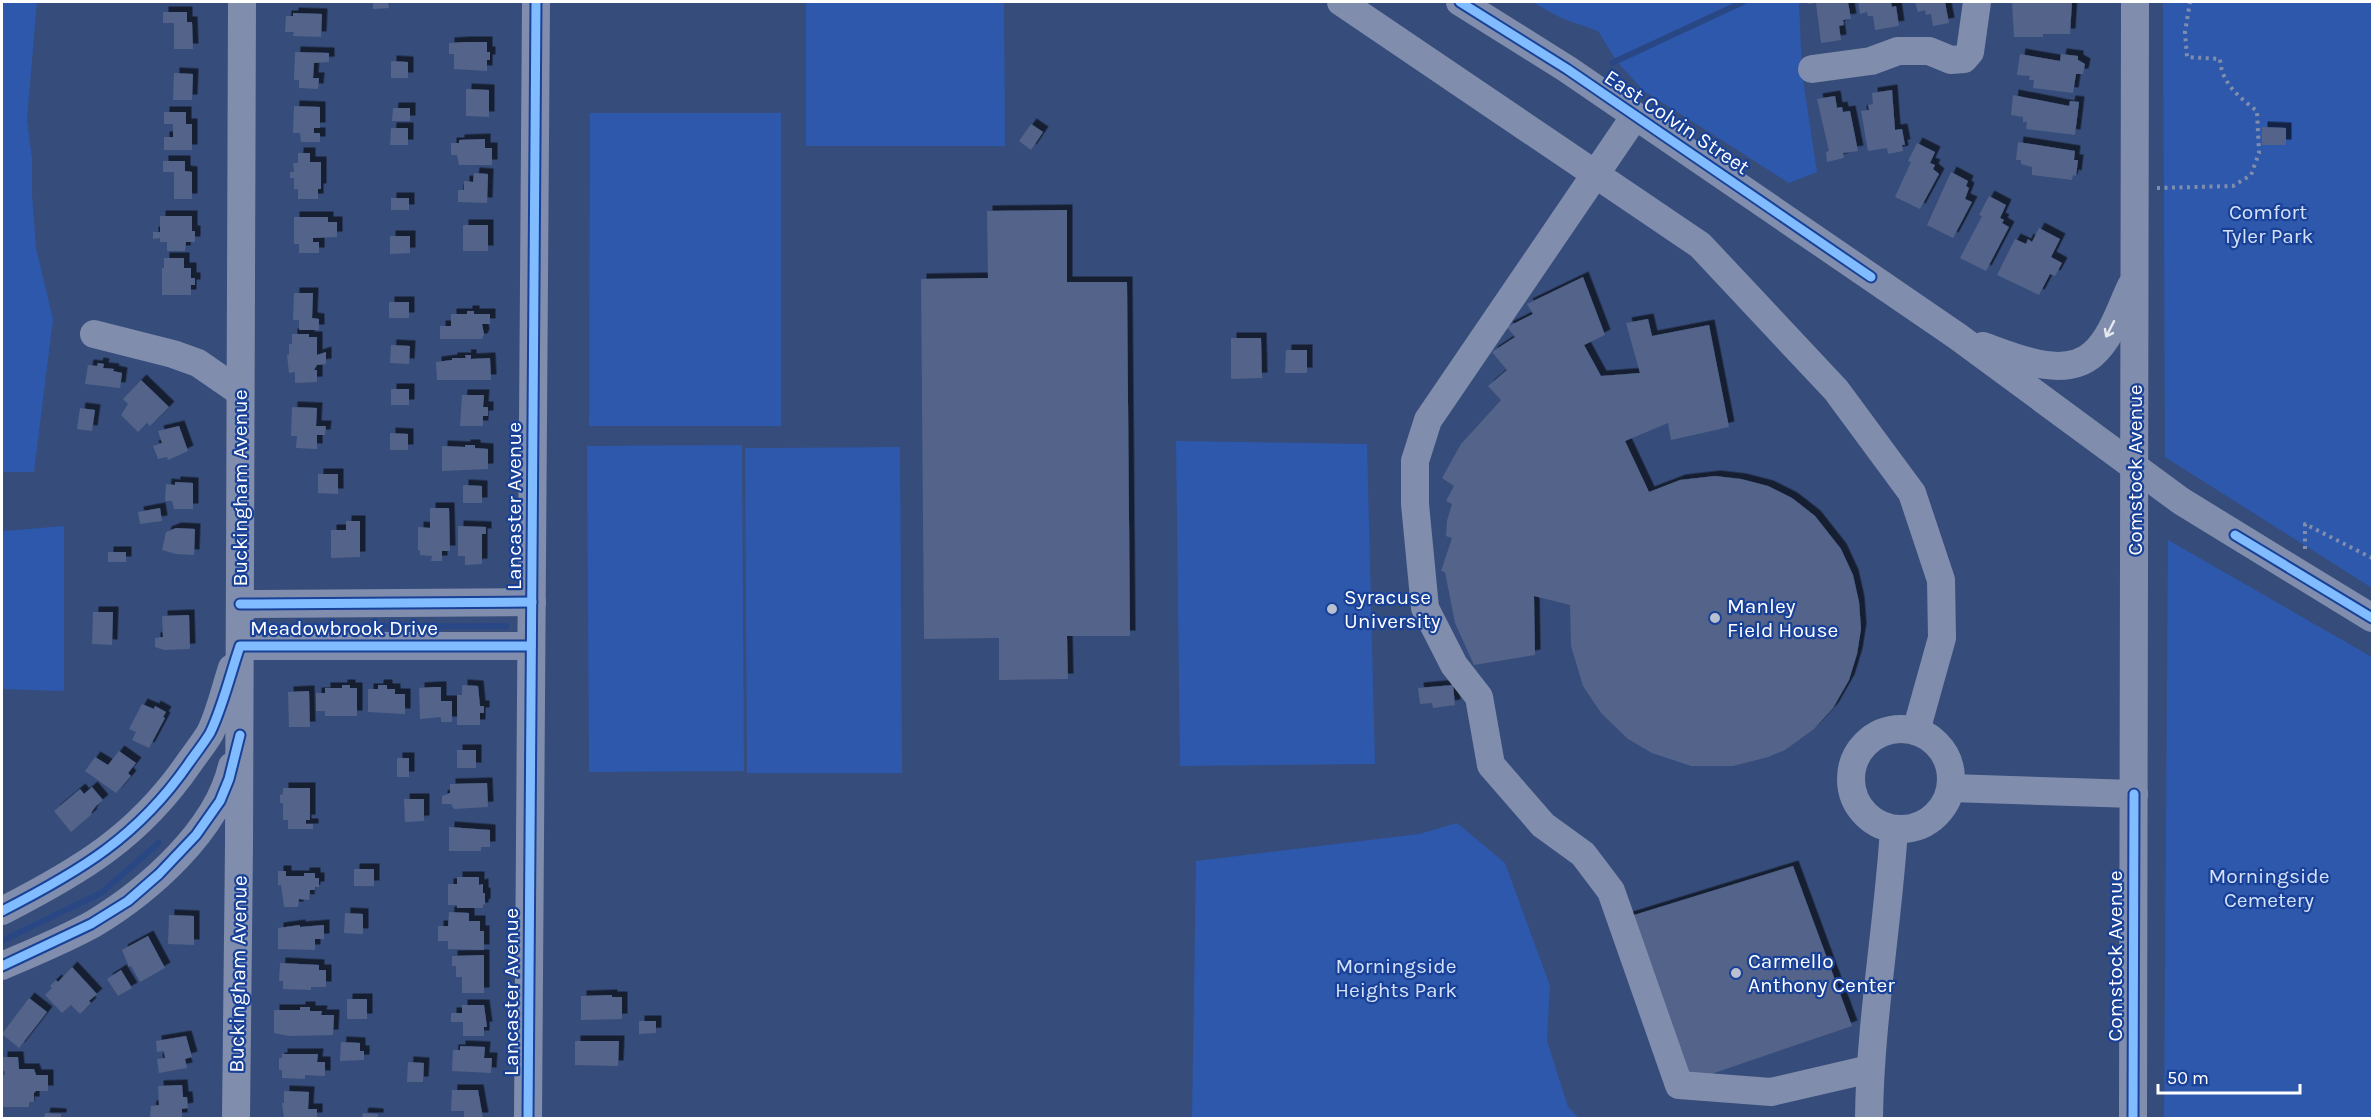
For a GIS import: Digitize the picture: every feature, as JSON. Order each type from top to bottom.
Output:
[{"type":"street","name":"Buckingham Avenue","points":[[236,1119],[240,735],[242,2]]},
{"type":"street","name":"Lancaster Avenue","points":[[528,1119],[536,2]]},
{"type":"street","points":[[1341,2],[1700,245],[1836,390],[1911,493],[1941,580],[1942,638],[1916,731]]},
{"type":"street","name":"East Colvin Street","points":[[1460,2],[1567,69],[1957,336],[2181,501],[2373,618]]},
{"type":"street","points":[[1812,69],[1871,61],[1898,51],[1929,51],[1951,60],[1964,59],[1970,52],[1977,2]]},
{"type":"street","name":"Comstock Avenue","points":[[2133,1119],[2135,2]]},
{"type":"street","points":[[1635,116],[1428,420],[1415,461],[1415,504],[1425,609],[1454,665],[1479,697],[1491,765],[1543,825],[1583,854],[1611,891],[1679,1085],[1771,1092],[1870,1069]]},
{"type":"street","points":[[1957,336],[2003,353],[2044,364],[2066,367],[2092,356],[2108,335],[2135,276]]},
{"type":"street","points":[[94,334],[173,354],[198,363],[240,392]]},
{"type":"street","name":"Meadowbrook Drive","points":[[240,604],[532,602]]},
{"type":"street","name":"Meadowbrook Drive","points":[[2,911],[101,855],[137,826],[178,779],[210,732],[240,646],[531,645]]},
{"type":"street","points":[[1908,729],[1927,736],[1941,748],[1949,764],[1951,789],[1948,798],[1935,816],[1920,826],[1894,829],[1883,826],[1866,814],[1855,800],[1852,789],[1853,766],[1860,750],[1869,741],[1887,731],[1908,729]]},
{"type":"street","points":[[2,966],[92,924],[128,901],[159,874],[196,835],[220,801],[229,779],[240,735]]},
{"type":"street","points":[[1951,789],[2134,794]]},
{"type":"street","points":[[1869,1119],[1870,1069],[1894,829]]},
{"type":"path","points":[[2135,189],[2233,186],[2251,175],[2259,153],[2257,111],[2226,82],[2220,59],[2187,57],[2185,32],[2190,2]]},
{"type":"path","points":[[2305,559],[2305,524],[2373,558]]},
{"type":"green space","points":[[2,2],[37,2],[27,119],[32,159],[36,248],[53,319],[34,472],[2,472]]},
{"type":"green space","points":[[806,2],[1004,2],[1005,146],[806,146]]},
{"type":"green space","points":[[1532,2],[1799,2],[1802,72],[1817,172],[1789,183],[1644,91],[1617,62],[1598,31],[1561,18]]},
{"type":"green space","name":"Comfort Tyler Park","points":[[2163,2],[2372,2],[2372,588],[2165,457]]},
{"type":"green space","points":[[590,113],[781,113],[781,426],[589,426]]},
{"type":"green space","points":[[1176,441],[1367,444],[1375,764],[1180,766]]},
{"type":"green space","points":[[742,445],[744,771],[589,772],[587,446]]},
{"type":"green space","points":[[900,447],[902,773],[747,773],[745,448]]},
{"type":"green space","points":[[2,525],[4,531],[64,526],[64,691],[2,689]]},
{"type":"green space","name":"Morningside Cemetery","points":[[2168,540],[2372,657],[2372,1118],[2164,1118]]},
{"type":"green space","name":"Morningside Heights Park","points":[[1457,823],[1505,863],[1550,986],[1547,1041],[1568,1107],[1579,1118],[1192,1118],[1196,861],[1419,834]]},
{"type":"building","points":[[373,2],[388,2],[389,8],[373,9]]},
{"type":"building","points":[[1807,2],[1848,2],[1851,19],[1843,20],[1844,25],[1839,26],[1841,40],[1821,43],[1816,3],[1808,4]]},
{"type":"building","points":[[1858,2],[1891,2],[1892,7],[1896,6],[1899,26],[1875,30],[1873,16],[1868,16],[1867,12],[1860,14]]},
{"type":"building","points":[[1915,2],[1945,2],[1949,23],[1933,26],[1931,14],[1926,15],[1925,10],[1918,12]]},
{"type":"building","points":[[2012,2],[2072,2],[2070,34],[2014,37]]},
{"type":"building","points":[[163,12],[187,12],[187,22],[192,22],[193,49],[174,49],[174,23],[163,23]]},
{"type":"building","points":[[293,13],[322,14],[321,37],[293,36],[294,32],[285,32],[286,16],[293,16]]},
{"type":"building","points":[[487,42],[490,60],[487,60],[487,71],[454,69],[454,54],[449,54],[449,43]]},
{"type":"building","points":[[295,52],[329,53],[329,62],[314,63],[313,78],[319,78],[318,89],[299,88],[299,80],[294,80]]},
{"type":"building","points":[[2020,54],[2060,61],[2061,54],[2078,56],[2078,60],[2085,64],[2083,74],[2076,74],[2073,93],[2033,88],[2034,80],[2029,80],[2030,76],[2017,75]]},
{"type":"building","points":[[391,61],[408,62],[408,78],[391,78]]},
{"type":"building","points":[[174,73],[193,74],[192,100],[173,100]]},
{"type":"building","points":[[466,89],[489,90],[489,117],[466,116]]},
{"type":"building","points":[[1892,90],[1895,130],[1902,129],[1905,145],[1902,145],[1903,151],[1888,154],[1887,148],[1868,151],[1861,111],[1869,110],[1868,105],[1873,104],[1872,93]]},
{"type":"building","points":[[2013,95],[2069,106],[2070,101],[2079,102],[2075,135],[2026,129],[2027,122],[2023,122],[2023,117],[2011,115]]},
{"type":"building","points":[[1835,96],[1837,108],[1842,107],[1843,112],[1850,111],[1858,151],[1843,153],[1844,158],[1827,162],[1826,152],[1829,151],[1817,99]]},
{"type":"building","points":[[294,106],[320,107],[320,128],[314,128],[314,133],[320,133],[320,142],[301,142],[300,133],[293,133]]},
{"type":"building","points":[[393,108],[410,108],[410,121],[392,121]]},
{"type":"building","points":[[164,112],[186,112],[186,124],[192,124],[192,150],[164,150],[164,137],[173,137],[173,124],[164,124]]},
{"type":"building","points":[[1031,124],[1043,132],[1031,150],[1019,141]]},
{"type":"building","points":[[2262,127],[2286,128],[2286,145],[2262,145]]},
{"type":"building","points":[[391,128],[408,128],[408,145],[390,145]]},
{"type":"building","points":[[485,139],[485,148],[492,148],[492,165],[459,165],[457,155],[451,155],[451,143],[459,143],[459,140]]},
{"type":"building","points":[[2018,142],[2075,151],[2074,160],[2078,160],[2076,176],[2073,175],[2072,180],[2032,175],[2032,167],[2021,164],[2021,160],[2016,160]]},
{"type":"building","points":[[1917,143],[1935,152],[1930,163],[1935,165],[1933,169],[1939,174],[1920,209],[1895,197]]},
{"type":"building","points":[[298,153],[310,153],[310,162],[321,162],[321,189],[318,189],[318,199],[298,199],[298,189],[294,189],[294,178],[290,178],[290,172],[294,172],[293,163],[298,163]]},
{"type":"building","points":[[163,161],[185,161],[185,171],[192,172],[192,199],[174,199],[174,172],[163,172]]},
{"type":"building","points":[[1951,172],[1968,181],[1966,186],[1969,188],[1965,199],[1972,202],[1953,238],[1927,225]]},
{"type":"building","points":[[474,173],[488,174],[487,203],[458,202],[458,190],[464,190],[464,181],[473,182]]},
{"type":"building","points":[[1989,196],[2006,205],[2000,218],[2004,220],[2002,223],[2009,227],[1986,271],[1960,258],[1982,216],[1979,215]]},
{"type":"building","points":[[391,198],[409,198],[409,210],[391,210]]},
{"type":"building","points":[[1067,210],[1067,282],[1127,282],[1130,636],[1067,636],[1068,679],[999,680],[999,638],[924,639],[921,279],[988,278],[987,211]]},
{"type":"building","points":[[160,216],[192,216],[195,242],[186,242],[185,251],[167,251],[167,242],[160,242],[160,238],[153,239],[153,232],[160,232]]},
{"type":"building","points":[[294,217],[328,217],[328,222],[337,222],[337,237],[313,238],[313,242],[319,242],[319,253],[299,253],[299,244],[294,244]]},
{"type":"building","points":[[463,225],[488,225],[488,251],[463,251]]},
{"type":"building","points":[[2039,228],[2060,239],[2051,257],[2062,263],[2055,276],[2050,274],[2039,295],[1997,275],[2015,239],[2026,244],[2028,239],[2032,242]]},
{"type":"building","points":[[390,236],[410,236],[410,253],[390,254]]},
{"type":"building","points":[[164,258],[184,258],[184,268],[191,268],[191,278],[195,278],[195,285],[191,285],[191,295],[162,295]]},
{"type":"building","points":[[1583,277],[1605,335],[1584,345],[1601,376],[1640,373],[1626,323],[1648,319],[1652,336],[1709,325],[1729,427],[1671,440],[1668,423],[1625,441],[1649,492],[1680,480],[1715,476],[1741,479],[1768,486],[1792,498],[1815,516],[1841,549],[1853,575],[1859,602],[1861,629],[1857,654],[1849,680],[1833,708],[1814,729],[1785,750],[1768,757],[1733,766],[1691,766],[1652,753],[1628,739],[1601,713],[1583,686],[1571,646],[1570,605],[1534,596],[1535,655],[1474,665],[1455,623],[1445,572],[1441,571],[1452,538],[1446,536],[1452,504],[1446,501],[1454,486],[1442,478],[1461,444],[1501,400],[1488,386],[1507,370],[1492,352],[1515,337],[1507,327],[1533,314],[1527,304]]},
{"type":"building","points":[[294,293],[313,293],[312,318],[319,319],[319,330],[299,330],[299,320],[293,320]]},
{"type":"building","points":[[389,302],[409,302],[409,318],[389,318]]},
{"type":"building","points":[[467,311],[474,311],[474,314],[490,314],[490,324],[482,324],[484,334],[482,339],[440,339],[440,326],[451,326],[451,314],[467,314]]},
{"type":"building","points":[[292,334],[309,334],[309,337],[317,337],[317,355],[326,352],[326,364],[317,365],[314,370],[317,370],[317,382],[295,383],[295,372],[289,373],[287,355],[289,355],[289,344],[292,344]]},
{"type":"building","points":[[1231,338],[1261,338],[1262,378],[1231,379]]},
{"type":"building","points":[[391,345],[410,346],[409,364],[390,363]]},
{"type":"building","points":[[1286,350],[1307,350],[1307,373],[1285,373]]},
{"type":"building","points":[[465,355],[471,355],[471,359],[490,358],[491,380],[437,380],[436,362],[452,360],[452,358],[466,358]]},
{"type":"building","points":[[98,363],[104,364],[103,368],[114,369],[113,371],[122,373],[120,388],[85,384],[88,365],[97,366]]},
{"type":"building","points":[[141,380],[169,407],[150,426],[147,423],[138,432],[121,415],[128,404],[123,399]]},
{"type":"building","points":[[391,389],[409,389],[409,405],[391,405]]},
{"type":"building","points":[[462,395],[484,395],[483,407],[488,407],[488,416],[483,416],[483,426],[460,426]]},
{"type":"building","points":[[292,407],[317,408],[316,426],[326,426],[325,435],[317,435],[317,449],[296,448],[297,436],[291,436]]},
{"type":"building","points":[[80,408],[95,410],[92,431],[77,429]]},
{"type":"building","points":[[179,426],[188,451],[168,460],[167,457],[158,459],[153,446],[162,443],[158,431]]},
{"type":"building","points":[[390,433],[408,434],[408,450],[390,450]]},
{"type":"building","points":[[465,445],[488,449],[488,469],[442,471],[442,446],[465,447]]},
{"type":"building","points":[[318,474],[338,474],[338,494],[318,493]]},
{"type":"building","points":[[175,482],[193,483],[193,509],[174,509],[172,501],[165,501],[166,484],[175,485]]},
{"type":"building","points":[[463,485],[482,486],[482,503],[463,503]]},
{"type":"building","points":[[160,508],[162,521],[140,524],[138,512]]},
{"type":"building","points":[[430,508],[449,508],[450,551],[442,551],[442,561],[431,561],[432,556],[420,555],[418,550],[418,527],[430,528]]},
{"type":"building","points":[[346,521],[360,521],[360,557],[331,558],[331,530],[346,530]]},
{"type":"building","points":[[458,526],[486,527],[486,534],[482,534],[482,564],[465,565],[465,556],[458,556]]},
{"type":"building","points":[[176,528],[195,529],[194,555],[162,550],[166,532]]},
{"type":"building","points":[[108,552],[126,552],[126,562],[108,562]]},
{"type":"building","points":[[93,612],[113,612],[112,645],[92,644]]},
{"type":"building","points":[[189,615],[190,649],[164,650],[155,647],[155,638],[163,637],[162,616]]},
{"type":"building","points":[[342,685],[357,688],[357,716],[325,716],[325,711],[316,711],[316,693],[325,693],[325,688],[342,688]]},
{"type":"building","points":[[378,685],[387,685],[387,689],[395,689],[395,694],[405,694],[405,714],[368,712],[368,689],[378,689]]},
{"type":"building","points":[[462,685],[478,686],[480,706],[484,706],[484,713],[480,713],[480,725],[457,725],[457,695],[462,695]]},
{"type":"building","points":[[1453,685],[1455,705],[1433,708],[1432,703],[1420,704],[1418,688]]},
{"type":"building","points":[[441,687],[441,701],[452,701],[452,722],[441,722],[441,717],[420,719],[419,688]]},
{"type":"building","points":[[309,691],[310,727],[289,727],[288,692]]},
{"type":"building","points":[[142,704],[154,709],[155,706],[166,712],[149,748],[132,740],[136,732],[129,729]]},
{"type":"building","points":[[457,750],[476,750],[476,768],[457,768]]},
{"type":"building","points":[[119,751],[136,763],[128,773],[131,776],[116,793],[85,771],[95,757],[108,765]]},
{"type":"building","points":[[397,758],[409,758],[409,777],[397,777]]},
{"type":"building","points":[[487,783],[488,807],[454,809],[451,804],[442,804],[442,796],[450,793],[450,784]]},
{"type":"building","points":[[92,787],[103,800],[92,814],[71,832],[54,811],[80,789],[84,794]]},
{"type":"building","points":[[283,788],[310,788],[310,820],[306,820],[306,824],[313,824],[313,829],[288,829],[288,820],[283,820],[283,803],[280,803]]},
{"type":"building","points":[[404,799],[424,799],[424,821],[405,822]]},
{"type":"building","points":[[449,827],[490,830],[490,847],[481,847],[481,851],[449,851]]},
{"type":"building","name":"Carmello Anthony Center","points":[[1793,866],[1852,1026],[1679,1085],[1621,919]]},
{"type":"building","points":[[354,869],[374,869],[374,886],[354,886]]},
{"type":"building","points":[[278,871],[286,871],[286,876],[304,876],[304,873],[315,873],[315,878],[319,878],[319,887],[310,890],[309,900],[299,899],[298,907],[284,907],[281,885],[278,885]]},
{"type":"building","points":[[457,877],[479,877],[479,885],[483,884],[483,893],[485,893],[483,908],[457,908],[457,905],[448,905],[448,884],[457,884]]},
{"type":"building","points":[[449,912],[469,913],[469,921],[480,921],[480,931],[484,931],[484,950],[448,949],[448,941],[438,941],[438,926],[448,926]]},
{"type":"building","points":[[345,913],[363,914],[363,934],[344,933]]},
{"type":"building","points":[[169,915],[194,916],[194,945],[168,944]]},
{"type":"building","points":[[300,925],[300,927],[324,925],[324,939],[315,939],[315,950],[278,949],[278,928]]},
{"type":"building","points":[[148,936],[165,968],[140,982],[131,966],[129,967],[122,950]]},
{"type":"building","points":[[484,955],[484,993],[462,993],[462,977],[456,977],[456,966],[452,966],[452,956]]},
{"type":"building","points":[[280,963],[319,965],[319,970],[326,970],[326,987],[311,987],[311,990],[283,989],[283,981],[279,981]]},
{"type":"building","points":[[72,967],[97,994],[80,1014],[71,1005],[62,1013],[45,995],[52,988],[50,986],[56,980],[58,982]]},
{"type":"building","points":[[121,970],[132,988],[118,996],[107,979]]},
{"type":"building","points":[[612,995],[612,997],[622,997],[622,1019],[581,1020],[581,996]]},
{"type":"building","points":[[29,998],[47,1012],[19,1048],[2,1034]]},
{"type":"building","points":[[347,999],[367,999],[367,1019],[347,1019]]},
{"type":"building","points":[[462,1005],[484,1005],[487,1027],[484,1027],[484,1036],[463,1036],[463,1022],[451,1022],[451,1013],[462,1013]]},
{"type":"building","points":[[300,1007],[310,1007],[310,1011],[322,1011],[321,1015],[334,1015],[333,1035],[289,1036],[274,1033],[274,1010],[300,1010]]},
{"type":"building","points":[[639,1021],[656,1021],[656,1033],[639,1034]]},
{"type":"building","points":[[186,1036],[192,1057],[185,1059],[187,1068],[159,1073],[157,1059],[165,1058],[164,1051],[157,1052],[156,1041]]},
{"type":"building","points":[[575,1041],[619,1041],[618,1066],[575,1065]]},
{"type":"building","points":[[341,1042],[360,1043],[360,1051],[364,1051],[364,1060],[340,1061]]},
{"type":"building","points":[[460,1046],[485,1047],[484,1058],[492,1058],[491,1073],[452,1071],[453,1050],[460,1050]]},
{"type":"building","points":[[282,1054],[318,1054],[317,1062],[325,1062],[325,1076],[305,1075],[305,1079],[282,1078],[279,1058],[282,1058]]},
{"type":"building","points":[[2,1057],[18,1057],[19,1069],[34,1069],[36,1075],[48,1075],[48,1091],[36,1091],[34,1102],[29,1102],[29,1107],[2,1107],[2,1075],[5,1075],[5,1071],[2,1071]]},
{"type":"building","points":[[408,1062],[424,1063],[423,1082],[407,1082]]},
{"type":"building","points":[[182,1085],[183,1097],[187,1097],[188,1108],[182,1109],[182,1118],[150,1118],[151,1106],[159,1105],[158,1086]]},
{"type":"building","points":[[452,1090],[478,1090],[483,1118],[464,1118],[464,1111],[451,1111]]},
{"type":"building","points":[[284,1091],[309,1092],[308,1109],[317,1109],[317,1118],[284,1118],[282,1103],[284,1103]]},
{"type":"building","points":[[45,1113],[61,1114],[61,1118],[44,1118]]},
{"type":"building","points":[[363,1113],[378,1114],[378,1118],[362,1118]]},
{"type":"waterway","points":[[1612,63],[1743,2]]},
{"type":"waterway","points":[[284,627],[506,626]]},
{"type":"waterway","points":[[2,941],[101,893],[159,843]]},
{"type":"cycle path","points":[[528,1118],[536,2]]},
{"type":"cycle path","points":[[1460,2],[1567,69],[1871,277]]},
{"type":"cycle path","points":[[2235,535],[2372,618]]},
{"type":"cycle path","points":[[240,604],[532,602]]},
{"type":"cycle path","points":[[2,911],[57,881],[106,850],[149,812],[170,789],[210,733],[240,646],[531,646]]},
{"type":"cycle path","points":[[2,966],[91,924],[128,901],[159,874],[196,835],[220,801],[229,779],[240,735]]},
{"type":"cycle path","points":[[2133,1118],[2134,794]]},
{"type":"place","name":"Syracuse University","points":[[1332,609]]},
{"type":"place","name":"Manley Field House","points":[[1715,618]]},
{"type":"place","name":"Carmello Anthony Center","points":[[1736,973]]}]
